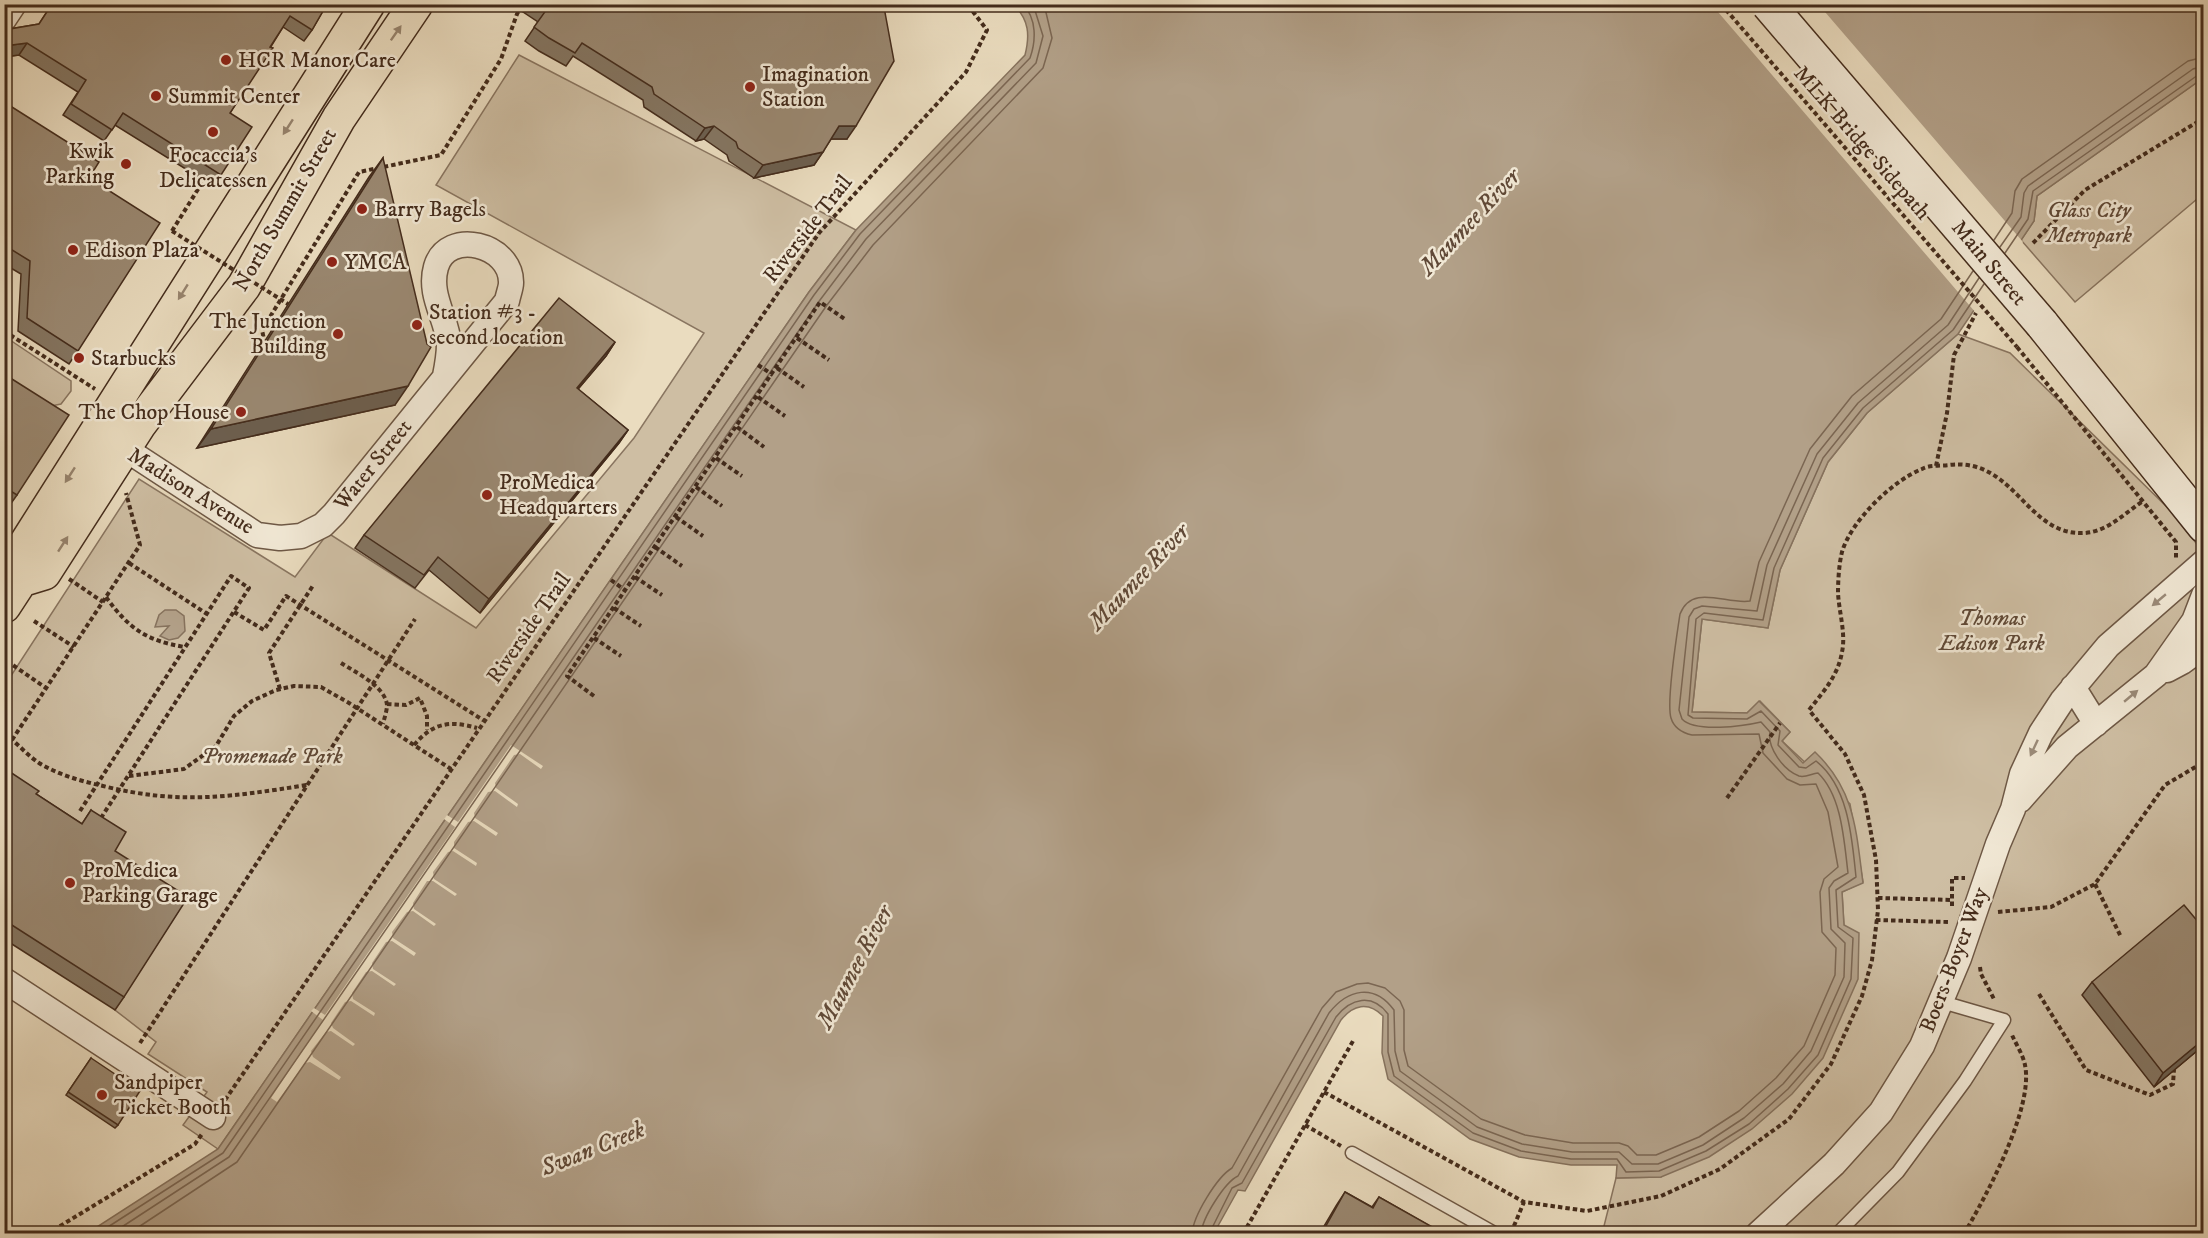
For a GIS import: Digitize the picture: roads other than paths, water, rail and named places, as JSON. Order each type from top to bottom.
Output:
[{"type":"main road","name":"North Summit Street","points":[[111,440],[160,330],[368,4]]},
{"type":"main road","name":"North Summit Street","points":[[13,593],[18,556],[111,440],[194,350],[244,286],[352,97],[416,4]]},
{"type":"main road","name":"Main Street","points":[[1768,4],[2042,324],[2204,525]]},
{"type":"main road","points":[[249,188],[265,183],[276,184],[290,205]]},
{"type":"main road","points":[[160,330],[163,341],[169,348],[194,350]]},
{"type":"street","points":[[4,19],[14,4]]},
{"type":"street","name":"Water Street","points":[[290,538],[312,532],[334,514],[507,301],[511,282],[508,268],[500,256],[484,247],[466,244],[451,247],[442,255],[436,267],[435,297],[449,345],[445,376]]},
{"type":"street","name":"Madison Avenue","points":[[111,440],[257,535],[290,538]]},
{"type":"street","name":"Boers-Boyer Way","points":[[1758,1233],[1834,1164],[1881,1112],[1922,1046],[1942,1002],[2013,809],[2022,774],[2041,733],[2073,687],[2108,646],[2204,562]]},
{"type":"street","name":"Boers-Boyer Way","points":[[2013,809],[2067,747],[2156,675],[2194,621],[2204,595]]},
{"type":"street","points":[[2156,675],[2182,662],[2204,646]]},
{"type":"street","points":[[2073,687],[2096,724]]},
{"type":"street","points":[[4,980],[213,1117]]},
{"type":"lane","points":[[1837,1233],[1898,1172],[1965,1081],[2004,1020],[1942,1002]]},
{"type":"lane","points":[[1352,1153],[1496,1233]]},
{"type":"water","points":[[1014,5],[2203,5],[2203,78],[2037,196],[2034,221],[1958,334],[1867,413],[1828,462],[1780,570],[1768,628],[1702,619],[1692,712],[1747,713],[1759,701],[1790,732],[1782,741],[1803,763],[1815,752],[1828,766],[1846,796],[1851,812],[1863,883],[1842,892],[1844,925],[1859,933],[1858,979],[1823,1058],[1792,1094],[1752,1129],[1709,1157],[1661,1177],[1616,1178],[1617,1165],[1571,1165],[1519,1157],[1470,1139],[1388,1079],[1382,1053],[1383,1016],[1372,1008],[1356,1008],[1341,1020],[1245,1191],[1238,1190],[1214,1233],[86,1234],[218,1149],[809,292],[856,230],[1025,55],[1028,41],[1027,28],[1023,16]]},
{"type":"water","points":[[165,610],[176,610],[184,616],[185,631],[178,638],[169,640],[160,636],[169,626],[155,627],[159,615]]},
{"type":"place","name":"HCR Manor Care","points":[[226,60]]},
{"type":"place","name":"Imagination Station","points":[[750,87]]},
{"type":"place","name":"Summit Center","points":[[156,96]]},
{"type":"place","name":"Focaccia's Delicatessen","points":[[213,132]]},
{"type":"place","name":"Kwik Parking","points":[[126,164]]},
{"type":"place","name":"Barry Bagels","points":[[362,209]]},
{"type":"place","name":"Edison Plaza","points":[[73,250]]},
{"type":"place","name":"YMCA","points":[[332,262]]},
{"type":"place","name":"Station #3 - second location","points":[[417,325]]},
{"type":"place","name":"The Junction Building","points":[[338,334]]},
{"type":"place","name":"Starbucks","points":[[79,358]]},
{"type":"place","name":"The Chop House","points":[[241,412]]},
{"type":"place","name":"ProMedica Headquarters","points":[[487,495]]},
{"type":"place","name":"ProMedica Parking Garage","points":[[70,883]]},
{"type":"place","name":"Sandpiper Ticket Booth","points":[[102,1095]]},
{"type":"park label","name":"Glass City Metropark","points":[[2089,222]]},
{"type":"park label","name":"Thomas Edison Park","points":[[1992,630]]},
{"type":"park label","name":"Promenade Park","points":[[272,756]]},
{"type":"water label","name":"Maumee River","points":[[1470,222]]},
{"type":"water label","name":"Maumee River","points":[[1139,577]]},
{"type":"water label","name":"Maumee River","points":[[855,967]]},
{"type":"water label","name":"Swan Creek","points":[[593,1149]]}]
